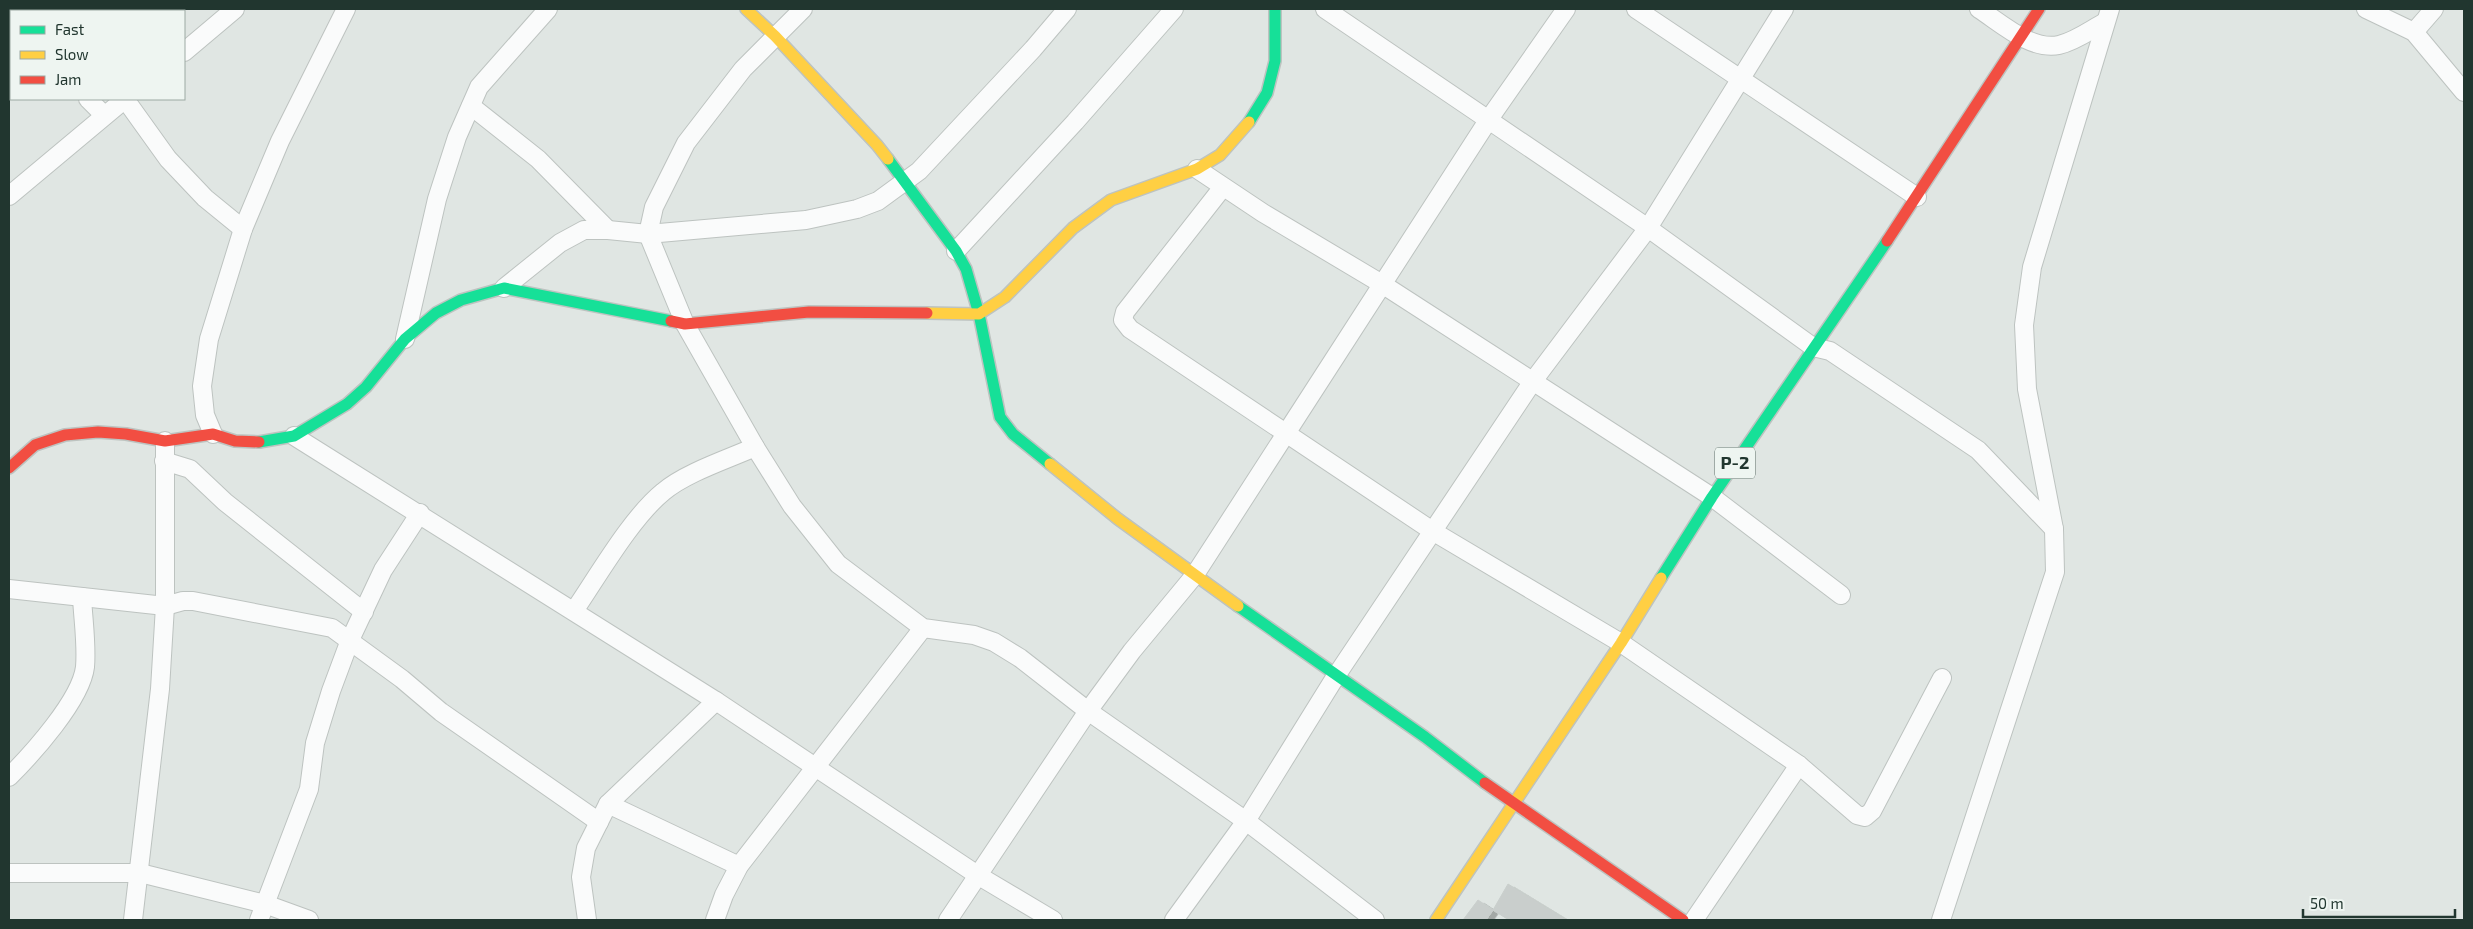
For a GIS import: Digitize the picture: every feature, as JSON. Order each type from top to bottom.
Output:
[{"type":"main road","points":[[746,9],[775,36],[877,145],[956,251],[966,269],[979,314],[1000,417],[1013,434],[1118,519],[1194,576],[1425,737],[1513,804],[1683,920]]},
{"type":"main road","points":[[9,468],[35,445],[65,435],[98,432],[116,433],[165,441],[213,434],[235,441],[264,442],[294,436],[347,404],[366,386],[405,339],[436,313],[461,300],[504,288],[685,324],[809,312],[979,314],[1005,297],[1073,228],[1111,200],[1197,169],[1226,149],[1247,125],[1267,93],[1275,61],[1274,9]]},
{"type":"main road","name":"P-2","points":[[1436,920],[1621,643],[1712,497],[1917,197],[2039,9]]},
{"type":"street","points":[[185,51],[235,9]]},
{"type":"street","points":[[213,434],[205,415],[202,386],[206,358],[209,339],[243,229],[280,141],[346,9]]},
{"type":"street","points":[[405,339],[437,199],[457,137],[479,87],[548,9]]},
{"type":"street","points":[[803,9],[743,69],[686,143],[654,207],[648,234],[685,324],[755,447],[792,506],[838,564],[923,628],[974,635],[994,642],[1020,658],[1088,711],[1246,821],[1375,920]]},
{"type":"street","points":[[504,288],[560,243],[584,230],[648,234],[806,220],[857,209],[878,201],[919,171],[1033,50],[1067,9]]},
{"type":"street","points":[[956,251],[1075,122],[1174,9]]},
{"type":"street","points":[[1325,9],[1489,118],[1648,228],[1813,348],[1830,351],[1978,450],[2054,529]]},
{"type":"street","points":[[948,920],[1088,711],[1132,651],[1194,576],[1489,118],[1566,9]]},
{"type":"street","points":[[1636,9],[1917,197]]},
{"type":"street","points":[[1174,920],[1246,821],[1336,676],[1434,532],[1533,381],[1648,228],[1784,9]]},
{"type":"street","points":[[1979,9],[2020,36],[2042,45],[2058,45],[2075,39],[2108,15]]},
{"type":"street","points":[[2366,9],[2414,32],[2464,92]]},
{"type":"street","points":[[2414,32],[2434,9]]},
{"type":"street","points":[[1941,920],[2055,572],[2054,529],[2027,390],[2024,325],[2032,267],[2108,15]]},
{"type":"street","points":[[89,100],[104,115]]},
{"type":"street","points":[[9,196],[124,100]]},
{"type":"street","points":[[126,100],[168,159],[205,198],[243,229]]},
{"type":"street","points":[[471,106],[538,159],[608,230]]},
{"type":"street","points":[[1197,169],[1263,213],[1382,284],[1712,497],[1841,595]]},
{"type":"street","points":[[1223,187],[1125,312],[1123,320],[1130,329],[1434,532],[1621,643],[1799,765],[1857,816],[1865,817],[1872,811],[1942,678]]},
{"type":"street","points":[[294,436],[420,513],[716,701],[979,876],[1053,920]]},
{"type":"street","points":[[133,920],[160,689],[165,606],[165,441]]},
{"type":"street","points":[[574,611],[642,513],[664,491],[683,479],[755,447]]},
{"type":"street","points":[[164,460],[190,468],[232,508],[364,612]]},
{"type":"street","points":[[259,920],[309,789],[316,743],[331,692],[350,640],[384,570],[420,513]]},
{"type":"street","points":[[9,589],[165,606],[183,600],[193,601],[296,619],[332,628],[402,679],[441,712],[599,822]]},
{"type":"street","points":[[9,777],[48,735],[82,678],[85,666],[82,597]]},
{"type":"street","points":[[715,920],[724,895],[739,866],[923,628]]},
{"type":"street","points":[[587,920],[582,877],[586,848],[608,804],[716,701]]},
{"type":"street","points":[[1694,920],[1799,765]]},
{"type":"street","points":[[608,804],[739,866]]},
{"type":"street","points":[[9,873],[140,873],[265,904],[309,920]]},
{"type":"building","points":[[1508,884],[1567,920],[1509,920],[1493,910]]},
{"type":"building","points":[[1478,900],[1493,910],[1486,920],[1463,920]]},
{"type":"traffic: fast","points":[[1249,122],[1267,93],[1275,61],[1275,9]]},
{"type":"traffic: fast","points":[[888,159],[956,251],[966,269],[979,314],[1000,417],[1013,434],[1050,464]]},
{"type":"traffic: fast","points":[[1661,578],[1712,497],[1887,241]]},
{"type":"traffic: fast","points":[[259,442],[294,436],[347,404],[366,387],[405,339],[436,313],[461,300],[504,288],[671,321]]},
{"type":"traffic: fast","points":[[1238,606],[1425,737],[1485,783]]},
{"type":"traffic: slow","points":[[746,9],[775,36],[888,159]]},
{"type":"traffic: slow","points":[[927,313],[979,314],[1005,297],[1073,228],[1111,200],[1197,169],[1220,155],[1249,122]]},
{"type":"traffic: slow","points":[[1050,464],[1118,519],[1238,606]]},
{"type":"traffic: slow","points":[[1436,920],[1621,643],[1661,578]]},
{"type":"traffic: jam","points":[[1887,241],[2039,9]]},
{"type":"traffic: jam","points":[[671,321],[685,324],[809,312],[927,313]]},
{"type":"traffic: jam","points":[[9,468],[35,445],[65,435],[98,432],[126,434],[165,441],[213,434],[235,441],[259,442]]},
{"type":"traffic: jam","points":[[1485,783],[1683,920]]}]
